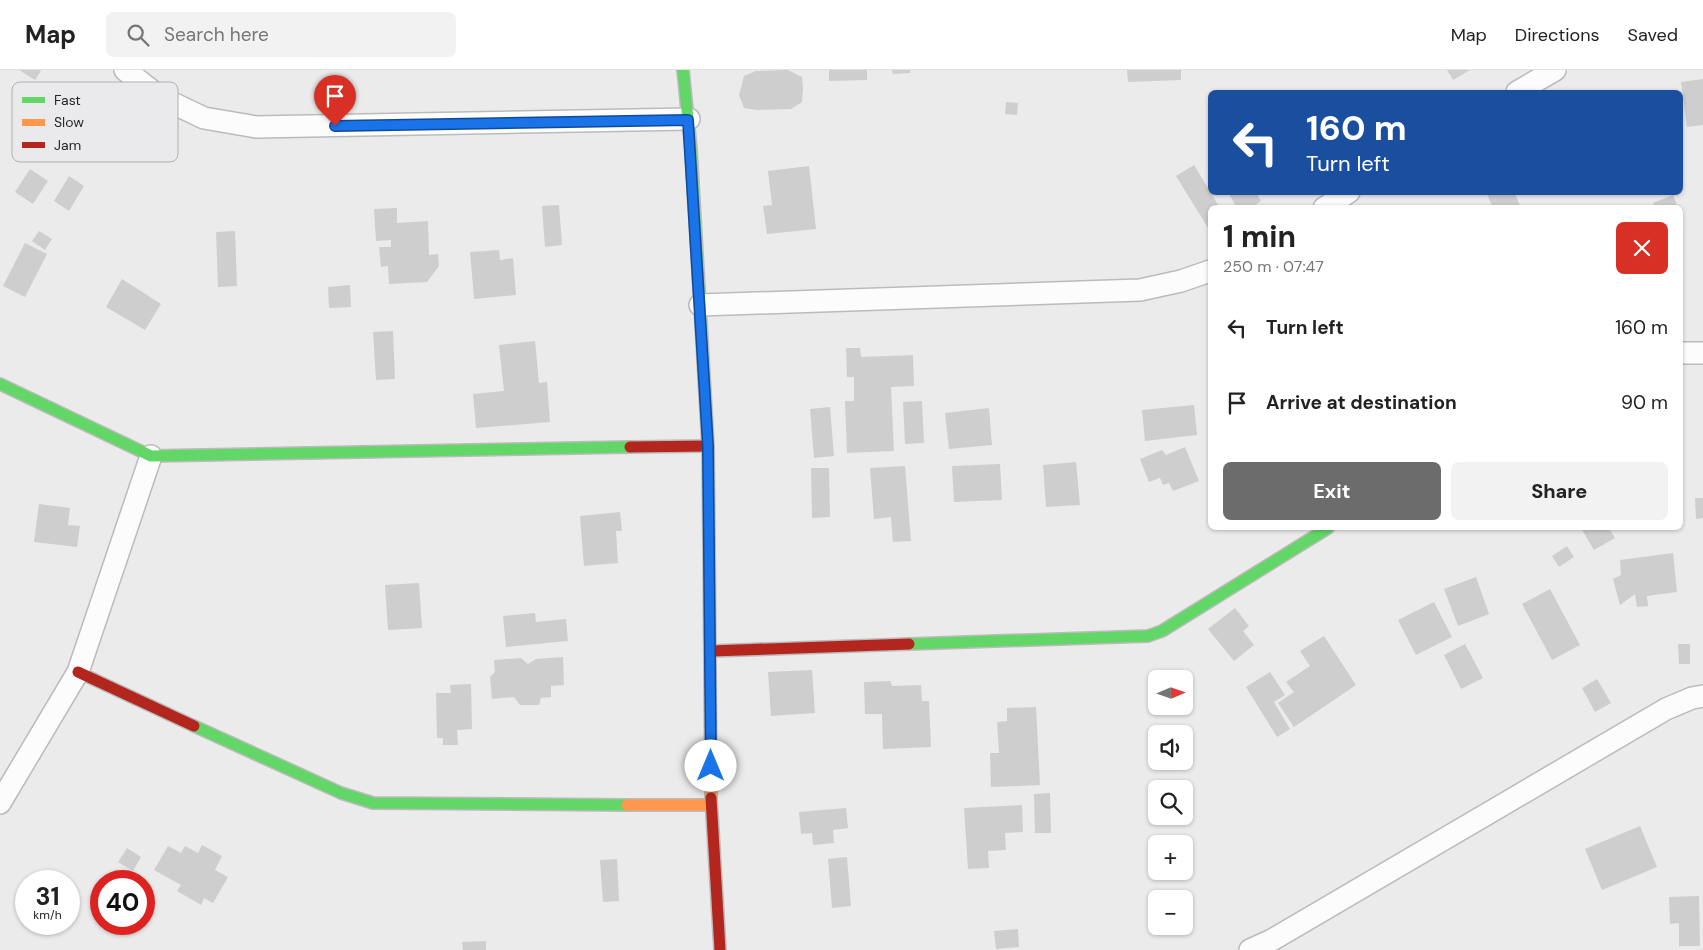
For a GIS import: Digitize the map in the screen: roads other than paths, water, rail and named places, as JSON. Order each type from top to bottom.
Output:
[{"type":"street","points":[[125,70],[141,82]]},
{"type":"street","points":[[683,70],[688,120],[708,446],[711,805],[720,950]]},
{"type":"street","points":[[1520,90],[1555,70]]},
{"type":"street","points":[[178,106],[204,118],[256,127],[688,120]]},
{"type":"street","points":[[1329,205],[1344,195]]},
{"type":"street","points":[[700,305],[1140,290],[1180,281],[1208,272]]},
{"type":"street","points":[[1683,353],[1703,353]]},
{"type":"street","points":[[0,384],[151,456],[708,446]]},
{"type":"street","points":[[0,803],[78,672],[151,456]]},
{"type":"street","points":[[711,651],[1148,636],[1162,631],[1325,530]]},
{"type":"street","points":[[78,672],[341,793],[373,803],[711,805]]},
{"type":"street","points":[[1250,950],[1280,935],[1666,709],[1692,698],[1703,696]]}]
